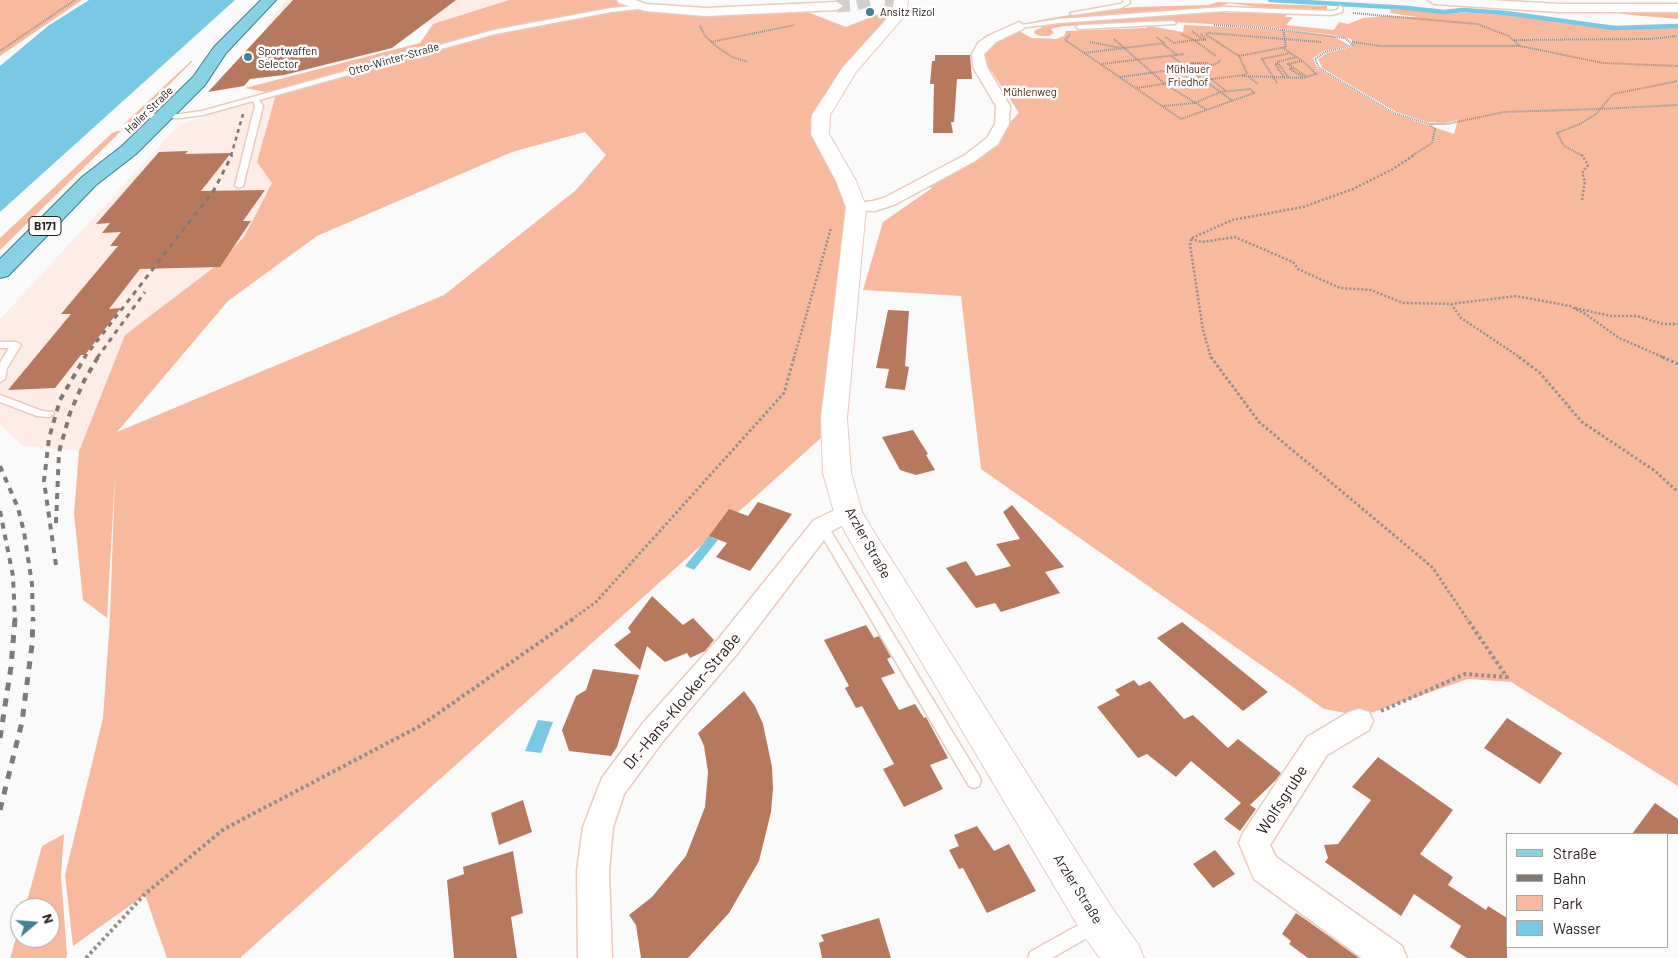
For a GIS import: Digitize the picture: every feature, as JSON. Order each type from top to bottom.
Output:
[{"type":"main road","name":"Haller Straße","points":[[90,181],[109,150],[181,80],[220,50],[269,0]]},
{"type":"main road","name":"Arzler Straße","points":[[901,5],[849,70],[821,114],[820,134],[846,181],[856,207],[834,418],[837,473],[848,512],[866,545],[1098,922],[1124,958]]},
{"type":"main road","name":"Haller Straße","points":[[0,271],[90,181],[129,150],[199,81],[220,50]]},
{"type":"street","points":[[623,0],[645,7],[700,12],[837,6]]},
{"type":"street","points":[[1434,0],[1559,8],[1678,8]]},
{"type":"street","points":[[856,207],[875,206],[890,201],[970,158],[993,141],[1002,124],[1003,111],[1000,101],[980,67],[978,54],[983,46],[1019,26]]},
{"type":"street","name":"Dr.-Hans-Klocker-Straße","points":[[595,958],[593,871],[598,827],[612,787],[653,732],[728,646],[822,526],[848,512]]},
{"type":"street","name":"Wolfsgrube","points":[[1359,721],[1317,746],[1254,843],[1265,868],[1390,958]]},
{"type":"lane","points":[[1019,26],[1022,22],[1121,6],[1127,3],[1126,0]]},
{"type":"lane","name":"Otto-Winter-Straße","points":[[144,116],[203,113],[494,32],[611,10],[645,7]]},
{"type":"lane","points":[[1019,26],[1059,20],[1224,9],[1340,10]]},
{"type":"lane","points":[[1019,26],[1054,28],[1173,23]]},
{"type":"lane","points":[[238,186],[259,106],[255,98]]},
{"type":"lane","points":[[0,346],[16,345],[2,368],[0,379]]},
{"type":"lane","points":[[0,398],[41,414],[49,414]]},
{"type":"lane","points":[[822,526],[974,781]]},
{"type":"lane","points":[[1036,958],[1098,922]]},
{"type":"path","points":[[0,52],[75,0]]},
{"type":"path","points":[[1340,10],[1477,24],[1509,36],[1520,46]]},
{"type":"path","points":[[700,12],[697,20],[704,36],[732,57],[748,62]]},
{"type":"path","points":[[711,42],[796,25]]},
{"type":"path","points":[[1212,25],[1283,29],[1333,35],[1351,42],[1381,46],[1520,46],[1603,63],[1678,66]]},
{"type":"path","points":[[1283,29],[1286,47],[1283,48]]},
{"type":"path","points":[[1192,32],[1204,40]]},
{"type":"path","points":[[1072,34],[1065,40],[1181,119],[1254,93],[1245,88],[1220,92],[1195,102],[1163,106]]},
{"type":"path","points":[[1204,40],[1206,40],[1201,34],[1321,42]]},
{"type":"path","points":[[1136,88],[1240,75],[1247,72],[1239,56],[1206,34]]},
{"type":"path","points":[[1153,35],[1177,55]]},
{"type":"path","points":[[1514,40],[1650,39],[1678,36]]},
{"type":"path","points":[[1112,37],[1165,84],[1207,110]]},
{"type":"path","points":[[1204,40],[1194,40],[1216,56]]},
{"type":"path","points":[[1351,42],[1353,45],[1325,52],[1315,59],[1319,68],[1394,113],[1429,124],[1447,124],[1504,112],[1678,105]]},
{"type":"path","points":[[1084,53],[1163,44],[1173,45],[1167,47]]},
{"type":"path","points":[[1239,56],[1283,48],[1297,57],[1316,74],[1306,78],[1249,77],[1240,75]]},
{"type":"path","points":[[1277,83],[1262,59],[1291,53]]},
{"type":"path","points":[[1101,64],[1184,54]]},
{"type":"path","points":[[1172,56],[1234,101]]},
{"type":"path","points":[[1285,78],[1275,64],[1278,64],[1279,60],[1297,57]]},
{"type":"path","points":[[1191,64],[1208,62],[1211,64],[1220,60]]},
{"type":"path","points":[[1302,61],[1289,64],[1293,68],[1290,69],[1306,78]]},
{"type":"path","points":[[1188,69],[1191,64]]},
{"type":"path","points":[[1191,64],[1227,91]]},
{"type":"path","points":[[1278,64],[1289,78]]},
{"type":"path","points":[[1120,77],[1188,69]]},
{"type":"path","points":[[1249,77],[1258,84]]},
{"type":"path","points":[[1582,200],[1585,182],[1582,173],[1588,165],[1582,155],[1564,146],[1557,133],[1580,124],[1596,114],[1614,94],[1678,81]]},
{"type":"path","points":[[1191,239],[1232,220],[1303,207],[1353,189],[1393,170],[1432,143],[1435,136],[1434,129],[1429,124]]},
{"type":"path","points":[[86,958],[145,894],[224,829],[420,726],[596,602],[784,393],[827,235]]},
{"type":"path","points":[[1191,239],[1202,242],[1235,237],[1293,262],[1298,269],[1340,288],[1371,290],[1403,303],[1451,304],[1516,296],[1611,316],[1638,316],[1663,324],[1678,324]]},
{"type":"path","points":[[1191,239],[1190,245],[1203,330],[1212,360],[1259,422],[1432,567],[1507,677],[1464,674],[1359,721]]},
{"type":"path","points":[[1451,304],[1461,318],[1514,353],[1540,374],[1582,422],[1655,471],[1678,492]]},
{"type":"path","points":[[1570,306],[1587,315],[1619,338],[1678,364]]},
{"type":"shaded area","points":[[286,0],[510,0],[433,24],[264,28]]},
{"type":"shaded area","points":[[276,93],[258,162],[272,183],[244,237],[213,268],[125,335],[79,451],[23,446],[0,425],[0,319],[179,125]]},
{"type":"green space","points":[[0,0],[82,0],[0,56]]},
{"type":"green space","points":[[509,0],[623,0],[645,7],[611,11],[646,9],[802,10],[846,27],[879,14],[891,14],[810,120],[856,207],[821,438],[240,958],[167,958],[145,895],[73,946],[65,875],[103,718],[110,618],[115,475],[107,618],[83,600],[74,514],[79,451],[125,335],[213,268],[244,237],[272,183],[257,162],[276,94],[245,88],[420,43],[433,24]],"holes":[[[585,132],[606,155],[576,190],[444,295],[117,432],[228,301],[317,236],[512,152]]]},
{"type":"green space","points":[[1218,2],[1327,6],[1327,10],[1263,8],[1229,3],[1205,12],[1287,14],[1285,17],[1293,17],[1286,25],[1334,30],[1339,22],[1348,24],[1363,18],[1384,16],[1418,17],[1390,13],[1391,9],[1509,15],[1628,27],[1678,27],[1678,786],[1511,682],[1468,679],[1362,716],[1324,709],[981,469],[961,296],[863,290],[883,222],[932,188],[920,183],[986,147],[1019,113],[988,66],[984,54],[991,44],[1011,33],[1019,31],[1032,38],[1056,39],[1064,36],[1066,31],[1146,28],[1149,26],[1183,32],[1184,25],[1270,29],[1333,36],[1349,45],[1324,51],[1313,58],[1317,68],[1392,113],[1454,134],[1458,120],[1445,123],[1427,122],[1396,112],[1322,68],[1318,59],[1327,53],[1354,46],[1351,39],[1334,35],[1269,27],[1173,22],[1063,26],[1051,29],[1054,33],[1049,36],[1041,36],[1035,34],[1034,31],[1041,28],[1042,24],[1058,20],[1028,24],[1040,20],[1100,10],[1208,5]]},
{"type":"green space","points":[[1583,9],[1678,10],[1678,19],[1632,15]]},
{"type":"green space","points":[[193,61],[128,125],[124,124]]},
{"type":"green space","points":[[121,131],[0,250],[0,238],[112,133]]},
{"type":"green space","points":[[64,834],[61,875],[67,955],[66,958],[10,958],[13,948],[60,948],[60,898],[28,898],[42,846]]},
{"type":"water","points":[[89,0],[235,0],[0,212],[0,66],[48,26]]},
{"type":"water","points":[[709,536],[718,540],[694,570],[685,566]]},
{"type":"water","points":[[538,720],[553,722],[541,753],[525,751]]},
{"type":"building","points":[[293,0],[456,0],[392,48],[284,75],[250,79],[244,86],[208,92]]},
{"type":"building","points":[[935,55],[970,55],[972,79],[957,79],[954,122],[951,122],[953,133],[933,133],[934,84],[930,84],[932,61],[935,61]]},
{"type":"building","points":[[188,151],[185,154],[231,153],[201,191],[265,190],[243,221],[251,221],[220,267],[140,269],[109,309],[121,308],[85,355],[81,355],[55,388],[8,390],[71,314],[61,314],[118,246],[110,246],[121,232],[102,233],[110,223],[96,224],[159,152]]},
{"type":"building","points":[[888,310],[909,311],[905,366],[909,367],[905,390],[885,388],[889,369],[876,368]]},
{"type":"building","points":[[913,430],[928,454],[926,455],[935,470],[916,475],[900,470],[882,437]]},
{"type":"building","points":[[758,502],[792,514],[750,571],[716,557],[727,543],[709,536],[729,509],[748,516]]},
{"type":"building","points":[[1012,505],[1064,567],[1045,572],[1060,593],[1001,612],[995,603],[976,608],[946,568],[966,561],[976,576],[1011,566],[996,544],[1020,539],[1003,512]]},
{"type":"building","points":[[652,596],[683,625],[693,618],[714,640],[705,651],[690,658],[687,653],[665,662],[647,646],[640,670],[614,645],[631,632],[628,628]]},
{"type":"building","points":[[1182,622],[1268,692],[1243,711],[1157,638]]},
{"type":"building","points":[[866,625],[874,638],[879,636],[891,657],[887,659],[895,673],[881,678],[899,710],[915,704],[924,718],[926,717],[948,758],[930,765],[943,789],[904,807],[883,769],[894,764],[862,706],[856,708],[845,688],[849,686],[824,640]]},
{"type":"building","points":[[593,669],[639,675],[617,747],[611,756],[569,751],[562,730],[576,696],[586,690]]},
{"type":"building","points":[[1134,680],[1139,686],[1150,681],[1184,719],[1193,715],[1228,748],[1238,739],[1281,773],[1250,805],[1256,809],[1240,831],[1224,819],[1241,803],[1191,761],[1176,777],[1147,754],[1138,758],[1097,707],[1120,695],[1115,690]]},
{"type":"building","points":[[744,691],[755,706],[763,724],[772,767],[771,812],[759,861],[729,913],[688,958],[641,958],[636,925],[629,915],[652,897],[686,856],[705,807],[708,772],[704,746],[698,733]]},
{"type":"building","points":[[1507,718],[1562,753],[1540,784],[1484,748]]},
{"type":"building","points":[[1378,757],[1453,810],[1420,854],[1453,877],[1448,885],[1486,910],[1488,906],[1506,917],[1507,958],[1467,958],[1450,947],[1461,926],[1414,894],[1401,916],[1325,862],[1328,858],[1324,845],[1338,844],[1371,800],[1352,787]]},
{"type":"building","points":[[523,800],[532,832],[499,845],[491,813]]},
{"type":"building","points":[[1655,803],[1678,819],[1678,834],[1633,833]]},
{"type":"building","points":[[977,826],[994,851],[1009,844],[1036,891],[987,913],[963,868],[959,869],[949,850],[959,846],[954,835]]},
{"type":"building","points":[[1215,850],[1235,874],[1213,888],[1193,864]]},
{"type":"building","points":[[513,851],[523,913],[511,917],[517,958],[454,958],[447,880],[464,874],[463,867]]},
{"type":"building","points":[[1296,913],[1359,958],[1308,958],[1289,944],[1291,941],[1282,934]]},
{"type":"building","points":[[879,918],[891,958],[822,958],[819,943],[824,941],[821,935]]},
{"type":"waterway","points":[[1270,0],[1408,8],[1444,12],[1463,10],[1506,13],[1614,28],[1678,26]]},
{"type":"tunnel","points":[[837,6],[852,5],[871,0]]},
{"type":"tunnel","points":[[885,0],[901,1]]},
{"type":"railway","points":[[231,156],[243,114]]},
{"type":"railway","points":[[84,358],[214,190],[232,155]]},
{"type":"railway","points":[[97,358],[145,292]]},
{"type":"railway","points":[[56,565],[44,481],[49,438],[60,400],[85,357]]},
{"type":"railway","points":[[56,523],[59,452],[70,413],[84,381],[98,357]]},
{"type":"railway","points":[[0,466],[18,508],[24,532],[32,584],[33,619]]},
{"type":"railway","points":[[0,511],[13,576],[15,619]]},
{"type":"railway","points":[[0,738],[11,667],[15,619]]},
{"type":"railway","points":[[0,810],[22,722],[32,645],[33,619]]},
{"type":"place","name":"Ansitz Rizol","points":[[870,12]]},
{"type":"place","name":"Sportwaffen Selector","points":[[248,57]]},
{"type":"park label","name":"Mühlauer Friedhof","points":[[1188,75]]},
{"type":"park label","name":"Mühlenweg","points":[[1030,92]]}]
